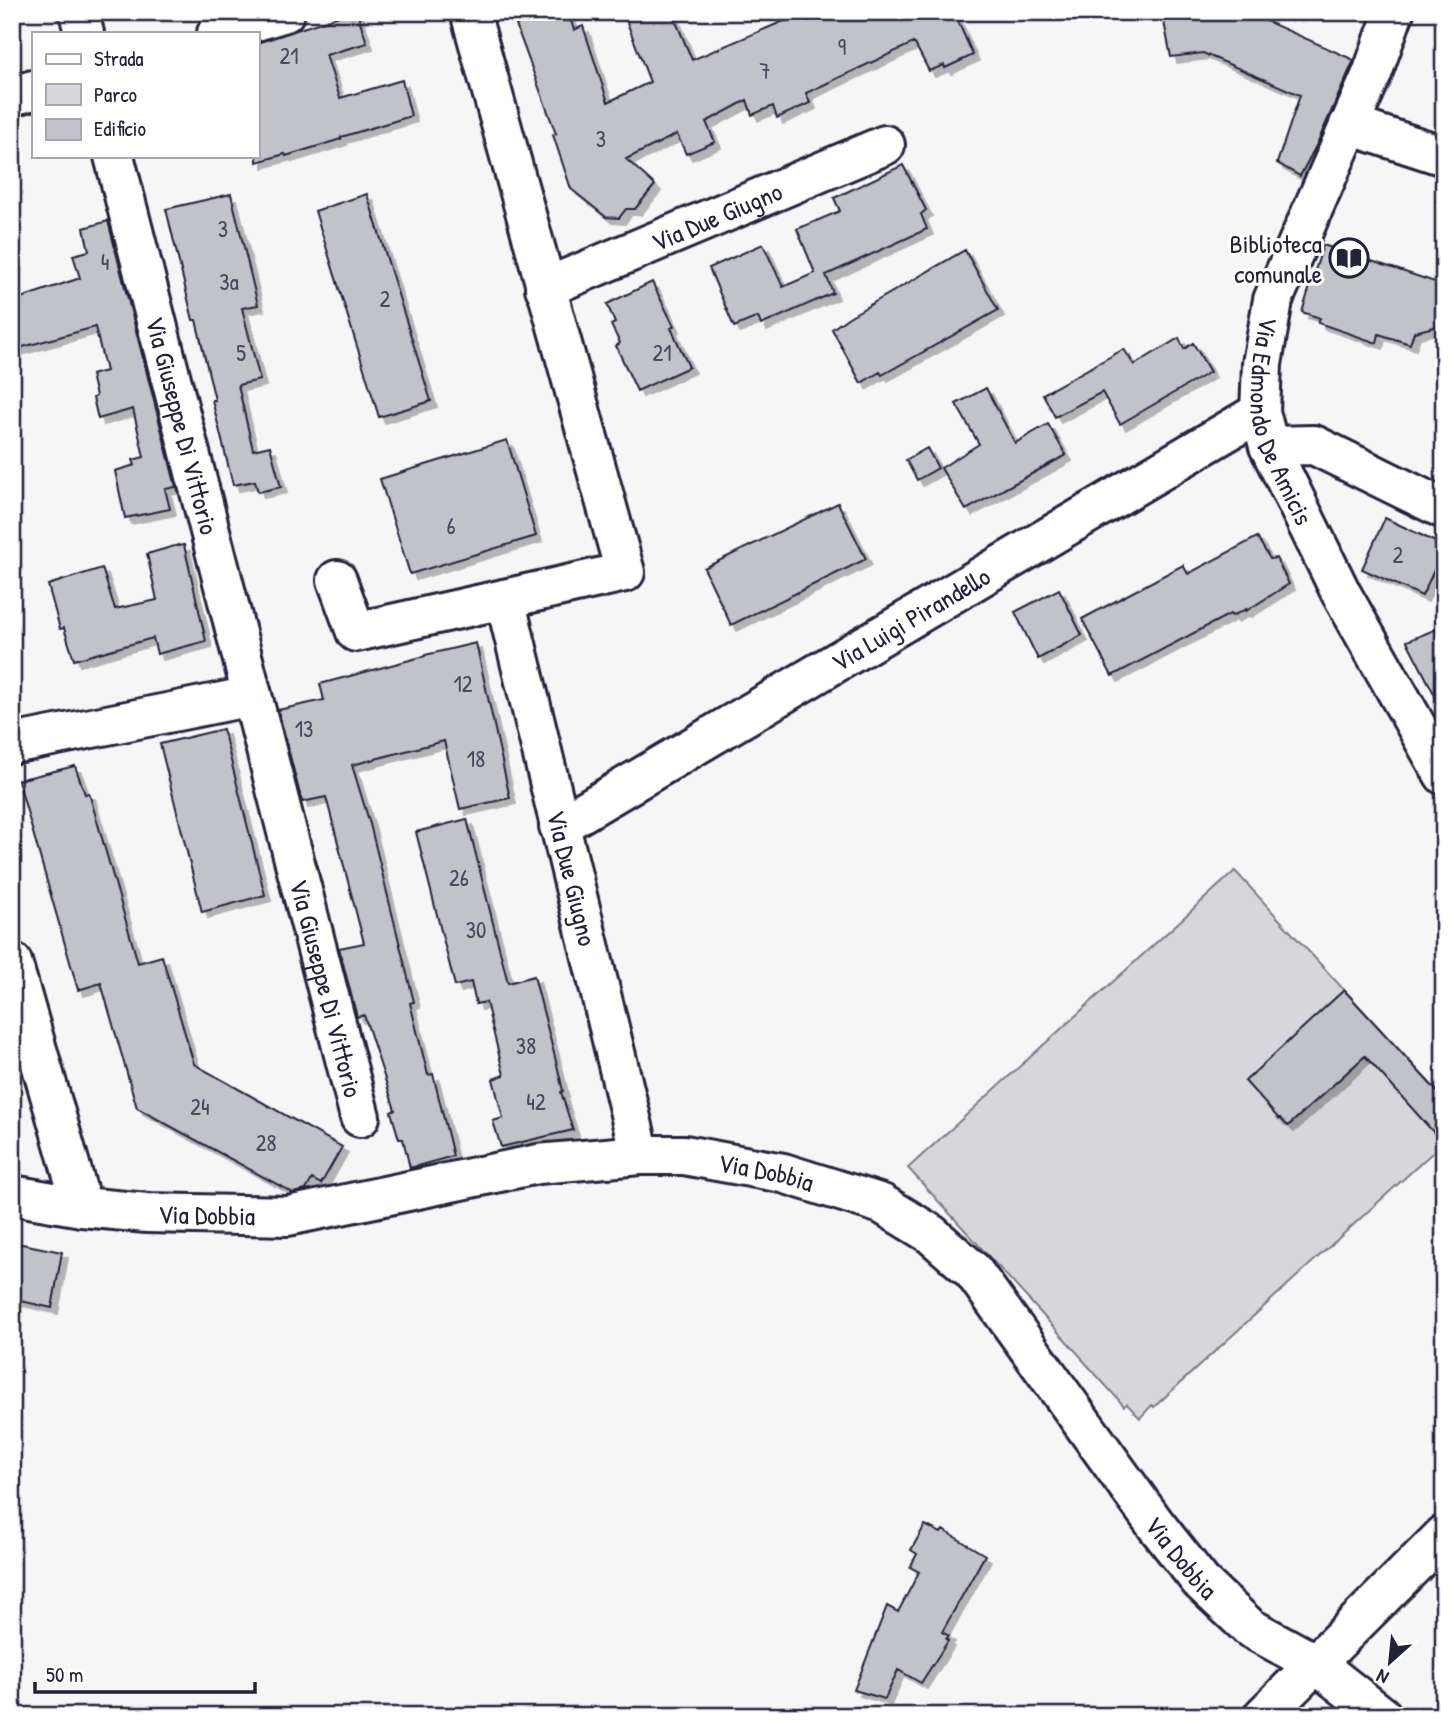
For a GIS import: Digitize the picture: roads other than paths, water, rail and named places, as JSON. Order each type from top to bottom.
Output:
[{"type":"street","points":[[79,12],[84,32]]},
{"type":"street","points":[[220,32],[285,12]]},
{"type":"street","points":[[337,580],[356,632],[625,572],[470,12]]},
{"type":"street","name":"Via Edmondo De Amicis","points":[[1394,12],[1372,74],[1273,300],[1262,364],[1264,429],[1341,593],[1444,775]]},
{"type":"street","points":[[12,96],[32,90]]},
{"type":"street","points":[[1349,125],[1444,156]]},
{"type":"street","name":"Via Due Giugno","points":[[545,288],[885,145]]},
{"type":"street","name":"Via Giuseppe Di Vittorio","points":[[115,158],[360,1117]]},
{"type":"street","points":[[1264,429],[1314,445],[1444,509]]},
{"type":"street","name":"Via Luigi Pirandello","points":[[559,826],[1264,429]]},
{"type":"street","name":"Via Due Giugno","points":[[505,599],[640,1155]]},
{"type":"street","points":[[12,744],[252,696]]},
{"type":"street","points":[[12,962],[82,1207]]},
{"type":"street","name":"Via Dobbia","points":[[12,1195],[82,1207],[147,1213],[288,1216],[538,1164],[640,1155],[684,1155],[783,1173],[882,1204],[931,1234],[973,1271],[1156,1525],[1201,1582],[1250,1628],[1316,1664],[1382,1716]]},
{"type":"street","points":[[1264,1716],[1444,1535]]},
{"type":"place","name":"Biblioteca comunale","points":[[1349,258]]}]
